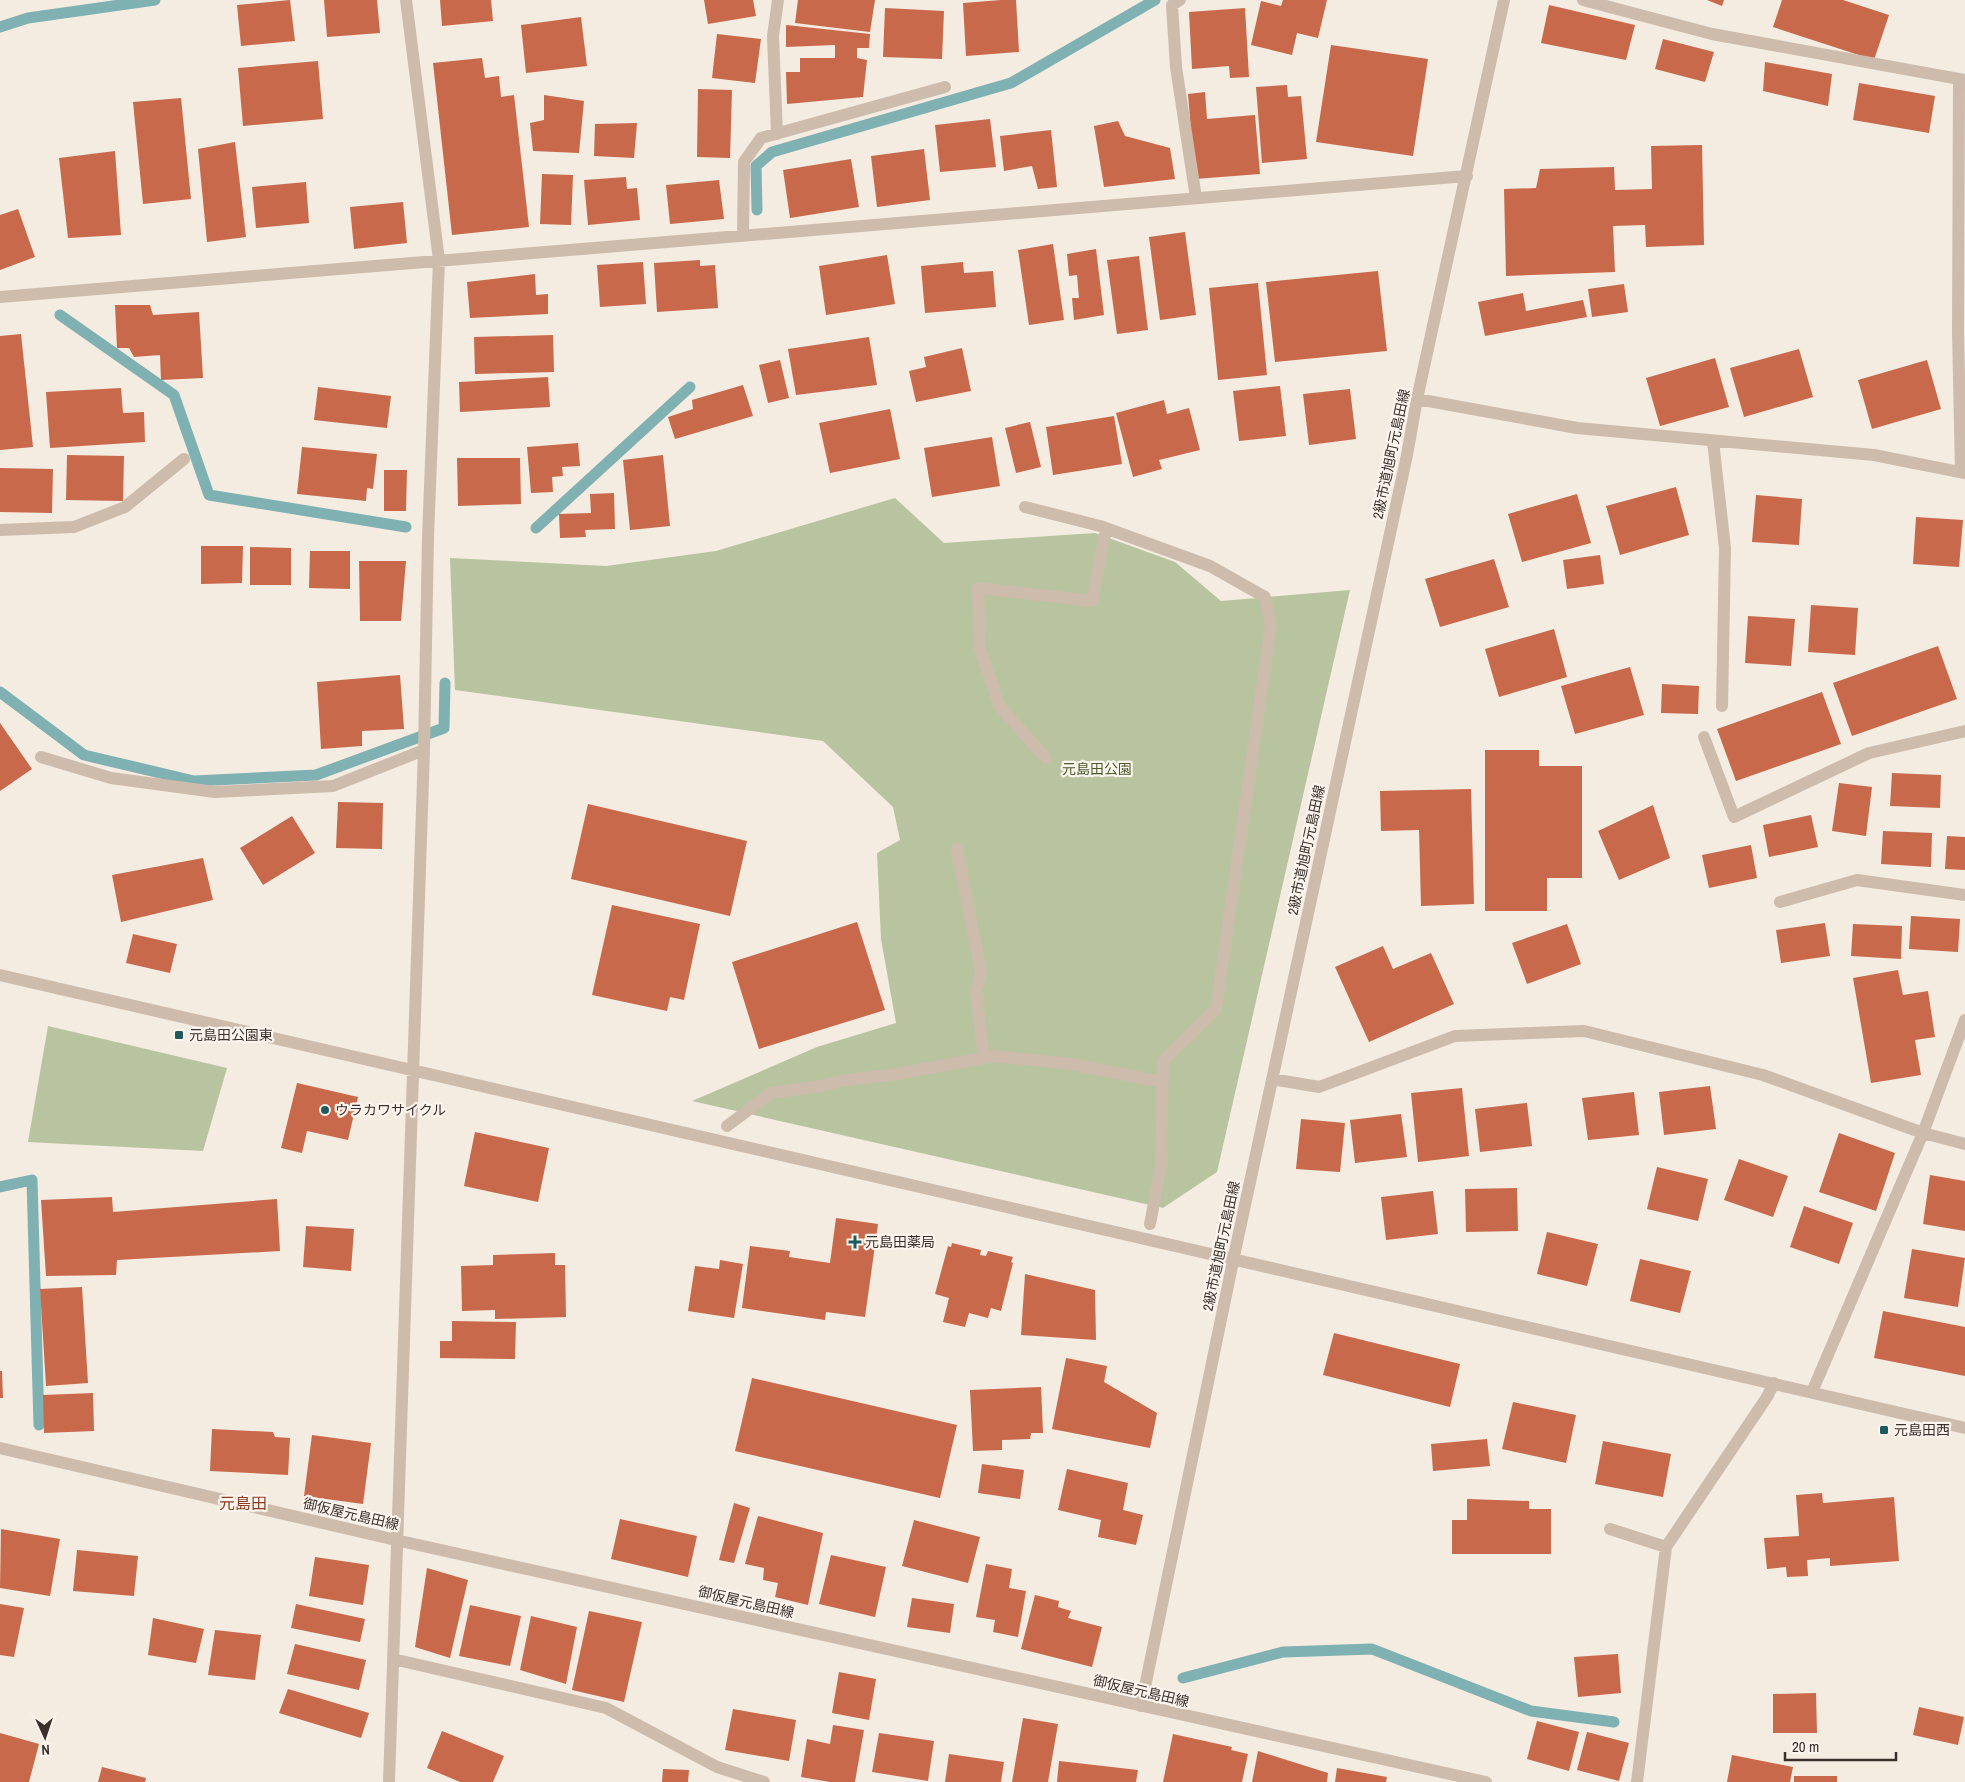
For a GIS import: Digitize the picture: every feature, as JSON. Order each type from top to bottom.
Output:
[{"type":"street","points":[[389,1782],[424,750],[428,537],[439,260],[406,0]]},
{"type":"street","points":[[777,134],[773,36],[778,0]]},
{"type":"street","points":[[1180,0],[1172,5],[1176,67],[1196,198]]},
{"type":"street","name":"2級市道旭町元島田線","points":[[1142,1706],[1234,1258],[1504,0]]},
{"type":"street","points":[[1417,399],[1577,428],[1874,455],[1963,473],[1958,331],[1962,80],[1712,34],[1583,0]]},
{"type":"street","points":[[743,236],[744,162],[761,138],[945,87]]},
{"type":"street","points":[[0,297],[1467,176]]},
{"type":"street","points":[[1713,440],[1725,548],[1722,706]]},
{"type":"street","points":[[0,530],[74,527],[125,506],[184,459]]},
{"type":"street","points":[[1025,507],[1106,529],[1210,566],[1265,597],[1271,625],[1216,1009],[1163,1061],[1161,1166],[1150,1224]]},
{"type":"street","points":[[1046,758],[1000,706],[980,649],[978,588],[1092,601],[1106,529]]},
{"type":"street","points":[[1704,737],[1734,817],[1869,753],[1965,731]]},
{"type":"street","points":[[41,757],[111,778],[215,792],[333,786],[424,750]]},
{"type":"street","points":[[957,849],[981,972],[976,990],[984,1058]]},
{"type":"street","points":[[1780,902],[1857,880],[1965,895]]},
{"type":"street","points":[[0,975],[1965,1428]]},
{"type":"street","points":[[1812,1392],[1923,1133],[1965,1020]]},
{"type":"street","points":[[1272,1079],[1319,1087],[1455,1036],[1584,1031],[1762,1075],[1923,1133],[1965,1144]]},
{"type":"street","points":[[727,1126],[771,1093],[821,1086],[847,1080],[897,1074],[994,1056],[1071,1064],[1162,1082]]},
{"type":"street","points":[[1637,1782],[1666,1547],[1767,1397],[1774,1383]]},
{"type":"street","name":"御仮屋元島田線","points":[[0,1448],[396,1540],[1486,1782]]},
{"type":"street","points":[[1610,1530],[1666,1547]]},
{"type":"street","points":[[393,1659],[606,1708],[718,1767],[764,1782]]},
{"type":"green space","name":"元島田公園","points":[[895,498],[944,543],[1095,533],[1175,562],[1221,601],[1350,590],[1217,1172],[1163,1208],[692,1101],[817,1047],[896,1023],[881,939],[877,853],[900,840],[893,807],[823,741],[455,690],[450,558],[606,566],[716,551]]},
{"type":"green space","points":[[48,1026],[227,1068],[203,1151],[28,1142]]},
{"type":"building","points":[[290,0],[295,41],[241,46],[237,5]]},
{"type":"building","points":[[324,0],[377,0],[380,33],[327,37]]},
{"type":"building","points":[[440,0],[491,0],[493,21],[442,26]]},
{"type":"building","points":[[704,0],[753,0],[756,16],[708,24]]},
{"type":"building","points":[[798,0],[875,0],[870,32],[795,23]]},
{"type":"building","points":[[1016,0],[1019,52],[966,56],[963,3]]},
{"type":"building","points":[[1283,0],[1327,0],[1318,38],[1297,33],[1292,55],[1251,45],[1261,1],[1281,6]]},
{"type":"building","points":[[1707,0],[1724,0],[1722,6]]},
{"type":"building","points":[[1782,0],[1843,0],[1889,15],[1874,60],[1773,27]]},
{"type":"building","points":[[1549,5],[1635,25],[1626,60],[1541,43]]},
{"type":"building","points":[[885,8],[944,11],[942,59],[883,57]]},
{"type":"building","points":[[1245,8],[1249,77],[1230,78],[1229,66],[1192,69],[1189,12]]},
{"type":"building","points":[[581,17],[587,66],[526,73],[521,25]]},
{"type":"building","points":[[786,25],[870,34],[869,48],[857,48],[857,58],[867,60],[863,97],[787,104],[786,72],[800,72],[800,58],[835,58],[835,45],[786,47]]},
{"type":"building","points":[[717,34],[761,39],[755,83],[712,78]]},
{"type":"building","points":[[1663,39],[1714,52],[1705,82],[1655,69]]},
{"type":"building","points":[[1331,45],[1428,59],[1413,156],[1316,142]]},
{"type":"building","points":[[482,58],[485,78],[499,76],[501,97],[514,95],[529,227],[452,235],[433,63]]},
{"type":"building","points":[[318,61],[323,119],[243,126],[238,68]]},
{"type":"building","points":[[1765,62],[1832,74],[1828,106],[1763,91]]},
{"type":"building","points":[[1859,83],[1935,96],[1929,133],[1853,120]]},
{"type":"building","points":[[1287,85],[1288,97],[1301,96],[1307,159],[1262,163],[1256,87]]},
{"type":"building","points":[[698,89],[732,90],[730,158],[697,157]]},
{"type":"building","points":[[1205,92],[1207,119],[1255,115],[1260,174],[1195,179],[1188,94]]},
{"type":"building","points":[[544,95],[584,101],[579,153],[533,151],[530,123],[544,120]]},
{"type":"building","points":[[181,98],[191,199],[143,204],[133,102]]},
{"type":"building","points":[[990,119],[996,167],[940,172],[935,125]]},
{"type":"building","points":[[1118,121],[1125,136],[1170,148],[1175,179],[1104,187],[1094,126]]},
{"type":"building","points":[[637,123],[634,158],[594,156],[595,124]]},
{"type":"building","points":[[1051,130],[1057,187],[1038,189],[1032,166],[1004,171],[1000,136]]},
{"type":"building","points":[[235,142],[246,237],[207,242],[198,149]]},
{"type":"building","points":[[1702,145],[1704,245],[1646,247],[1645,225],[1613,226],[1615,272],[1506,276],[1504,189],[1536,188],[1540,169],[1614,167],[1615,190],[1652,189],[1651,146]]},
{"type":"building","points":[[924,149],[930,200],[877,207],[871,156]]},
{"type":"building","points":[[115,151],[121,235],[68,238],[59,158]]},
{"type":"building","points":[[851,159],[859,207],[790,218],[783,170]]},
{"type":"building","points":[[542,174],[573,175],[571,225],[540,224]]},
{"type":"building","points":[[626,177],[627,189],[637,188],[640,220],[588,225],[584,180]]},
{"type":"building","points":[[719,180],[724,219],[670,224],[666,185]]},
{"type":"building","points":[[306,182],[309,223],[256,228],[252,187]]},
{"type":"building","points":[[403,202],[407,243],[354,249],[350,207]]},
{"type":"building","points":[[18,209],[35,257],[0,270],[0,215]]},
{"type":"building","points":[[1185,232],[1196,315],[1160,320],[1149,237]]},
{"type":"building","points":[[1053,244],[1064,320],[1029,325],[1018,250]]},
{"type":"building","points":[[1096,249],[1104,315],[1074,320],[1072,298],[1079,298],[1077,275],[1069,276],[1067,254]]},
{"type":"building","points":[[887,255],[895,304],[826,315],[819,266]]},
{"type":"building","points":[[1139,256],[1148,330],[1117,334],[1107,260]]},
{"type":"building","points":[[700,260],[700,266],[715,265],[718,308],[657,312],[654,263]]},
{"type":"building","points":[[643,262],[646,304],[600,307],[597,265]]},
{"type":"building","points":[[963,262],[964,273],[993,271],[996,307],[925,313],[921,266]]},
{"type":"building","points":[[1378,271],[1387,351],[1275,362],[1266,282]]},
{"type":"building","points":[[535,274],[536,295],[548,294],[548,314],[470,318],[467,282]]},
{"type":"building","points":[[1258,283],[1267,375],[1218,380],[1209,288]]},
{"type":"building","points":[[1624,284],[1628,312],[1592,317],[1588,289]]},
{"type":"building","points":[[1523,293],[1526,311],[1583,300],[1587,317],[1485,336],[1478,302]]},
{"type":"building","points":[[115,305],[150,305],[153,315],[199,312],[203,378],[161,380],[160,355],[134,357],[129,348],[117,348]]},
{"type":"building","points":[[21,334],[33,447],[0,450],[0,336]]},
{"type":"building","points":[[553,335],[554,372],[475,374],[474,337]]},
{"type":"building","points":[[869,337],[877,385],[796,395],[788,349]]},
{"type":"building","points":[[962,348],[971,391],[916,402],[909,371],[926,367],[924,357]]},
{"type":"building","points":[[1799,349],[1813,397],[1744,417],[1730,368]]},
{"type":"building","points":[[1715,358],[1729,407],[1660,426],[1646,378]]},
{"type":"building","points":[[780,360],[789,398],[768,403],[759,365]]},
{"type":"building","points":[[1927,360],[1941,409],[1872,429],[1858,380]]},
{"type":"building","points":[[548,377],[550,407],[460,412],[459,382]]},
{"type":"building","points":[[743,385],[753,416],[675,439],[668,417],[693,409],[692,400]]},
{"type":"building","points":[[1280,386],[1286,436],[1239,441],[1233,391]]},
{"type":"building","points":[[318,387],[391,396],[387,428],[314,420]]},
{"type":"building","points":[[121,388],[123,413],[144,412],[145,442],[50,448],[46,392]]},
{"type":"building","points":[[1350,389],[1356,439],[1309,445],[1303,394]]},
{"type":"building","points":[[1164,400],[1167,414],[1189,408],[1200,450],[1159,460],[1162,469],[1133,477],[1116,413]]},
{"type":"building","points":[[890,409],[900,459],[830,473],[819,423]]},
{"type":"building","points":[[1114,416],[1122,464],[1053,475],[1046,427]]},
{"type":"building","points":[[1030,422],[1041,467],[1016,473],[1005,428]]},
{"type":"building","points":[[992,437],[1000,486],[932,497],[924,448]]},
{"type":"building","points":[[578,443],[580,466],[562,467],[563,476],[552,477],[553,492],[531,493],[527,447]]},
{"type":"building","points":[[302,447],[377,454],[373,489],[367,488],[366,501],[297,494]]},
{"type":"building","points":[[67,455],[124,456],[123,501],[66,500]]},
{"type":"building","points":[[663,455],[670,526],[630,530],[623,460]]},
{"type":"building","points":[[457,458],[520,458],[521,504],[458,506]]},
{"type":"building","points":[[0,468],[53,469],[52,513],[0,512]]},
{"type":"building","points":[[384,470],[407,470],[406,511],[384,511]]},
{"type":"building","points":[[1676,487],[1689,535],[1620,555],[1606,506]]},
{"type":"building","points":[[614,493],[615,529],[585,530],[586,537],[560,538],[559,514],[591,513],[590,494]]},
{"type":"building","points":[[1577,494],[1591,543],[1522,562],[1508,514]]},
{"type":"building","points":[[1756,495],[1802,499],[1799,545],[1752,542]]},
{"type":"building","points":[[1916,517],[1963,520],[1959,567],[1913,564]]},
{"type":"building","points":[[201,546],[243,546],[242,583],[201,584]]},
{"type":"building","points":[[250,547],[291,548],[291,585],[250,585]]},
{"type":"building","points":[[310,551],[350,551],[350,589],[309,588]]},
{"type":"building","points":[[1600,555],[1604,584],[1567,589],[1563,560]]},
{"type":"building","points":[[1494,559],[1509,607],[1440,627],[1425,579]]},
{"type":"building","points":[[359,561],[406,561],[401,621],[360,621]]},
{"type":"building","points":[[1811,605],[1858,608],[1855,655],[1808,652]]},
{"type":"building","points":[[1748,616],[1795,619],[1791,666],[1745,663]]},
{"type":"building","points":[[1554,629],[1567,677],[1499,697],[1485,649]]},
{"type":"building","points":[[1938,646],[1957,699],[1852,736],[1833,683]]},
{"type":"building","points":[[1630,667],[1644,715],[1575,734],[1561,686]]},
{"type":"building","points":[[400,675],[404,729],[362,731],[362,746],[321,749],[317,682]]},
{"type":"building","points":[[1662,684],[1699,686],[1698,714],[1661,713]]},
{"type":"building","points":[[1822,692],[1841,744],[1736,781],[1717,729]]},
{"type":"building","points":[[0,723],[32,769],[0,791]]},
{"type":"building","points":[[1485,750],[1539,750],[1539,766],[1582,766],[1582,878],[1547,878],[1547,911],[1485,911]]},
{"type":"building","points":[[1892,773],[1941,775],[1940,808],[1890,806]]},
{"type":"building","points":[[1839,783],[1872,787],[1866,836],[1832,831]]},
{"type":"building","points":[[1471,789],[1474,904],[1421,906],[1419,830],[1381,831],[1380,791]]},
{"type":"building","points":[[338,802],[383,803],[382,849],[336,848]]},
{"type":"building","points":[[588,804],[747,841],[730,916],[571,879]]},
{"type":"building","points":[[1653,805],[1670,858],[1619,880],[1598,831]]},
{"type":"building","points":[[1811,815],[1818,847],[1769,857],[1763,825]]},
{"type":"building","points":[[292,816],[315,853],[263,885],[240,848]]},
{"type":"building","points":[[1883,831],[1932,833],[1931,867],[1881,864]]},
{"type":"building","points":[[1947,836],[1965,837],[1965,870],[1945,869]]},
{"type":"building","points":[[1751,845],[1757,878],[1709,888],[1702,855]]},
{"type":"building","points":[[203,858],[213,900],[121,922],[112,875]]},
{"type":"building","points":[[612,905],[700,924],[684,1000],[670,997],[667,1011],[592,995]]},
{"type":"building","points":[[1911,916],[1960,919],[1958,952],[1909,949]]},
{"type":"building","points":[[857,922],[885,1010],[759,1049],[732,962]]},
{"type":"building","points":[[1825,923],[1830,956],[1781,963],[1776,930]]},
{"type":"building","points":[[1567,924],[1581,964],[1527,984],[1512,943]]},
{"type":"building","points":[[1853,924],[1902,926],[1901,959],[1851,956]]},
{"type":"building","points":[[133,934],[177,944],[170,973],[126,963]]},
{"type":"building","points":[[1383,946],[1393,969],[1431,953],[1454,1004],[1369,1042],[1335,967]]},
{"type":"building","points":[[1898,970],[1903,995],[1928,991],[1935,1037],[1915,1040],[1921,1075],[1871,1083],[1853,978]]},
{"type":"building","points":[[297,1083],[358,1097],[348,1140],[307,1131],[302,1153],[281,1148]]},
{"type":"building","points":[[1710,1086],[1716,1129],[1664,1135],[1659,1092]]},
{"type":"building","points":[[1462,1088],[1469,1156],[1418,1162],[1411,1093]]},
{"type":"building","points":[[1634,1092],[1639,1135],[1588,1140],[1582,1098]]},
{"type":"building","points":[[1527,1103],[1532,1146],[1480,1152],[1475,1109]]},
{"type":"building","points":[[1401,1114],[1407,1157],[1355,1163],[1350,1120]]},
{"type":"building","points":[[1301,1119],[1345,1123],[1340,1172],[1296,1169]]},
{"type":"building","points":[[475,1132],[549,1148],[538,1202],[464,1186]]},
{"type":"building","points":[[1839,1133],[1895,1153],[1876,1211],[1819,1192]]},
{"type":"building","points":[[1739,1159],[1788,1176],[1773,1217],[1724,1200]]},
{"type":"building","points":[[1657,1167],[1708,1179],[1698,1221],[1647,1209]]},
{"type":"building","points":[[1930,1175],[1965,1181],[1965,1231],[1923,1224]]},
{"type":"building","points":[[1517,1188],[1518,1231],[1466,1232],[1465,1189]]},
{"type":"building","points":[[1433,1191],[1438,1234],[1386,1240],[1381,1197]]},
{"type":"building","points":[[112,1197],[113,1212],[277,1199],[280,1251],[117,1260],[116,1275],[46,1276],[41,1200]]},
{"type":"building","points":[[1804,1206],[1853,1223],[1839,1264],[1790,1247]]},
{"type":"building","points":[[836,1218],[878,1224],[865,1317],[826,1312],[825,1320],[742,1308],[750,1246],[790,1251],[789,1257],[830,1263]]},
{"type":"building","points":[[306,1226],[354,1229],[351,1271],[303,1267]]},
{"type":"building","points":[[1547,1232],[1598,1244],[1587,1286],[1537,1274]]},
{"type":"building","points":[[952,1243],[981,1250],[980,1255],[986,1256],[988,1251],[1013,1257],[1001,1311],[991,1308],[988,1318],[969,1313],[965,1327],[943,1322],[949,1298],[935,1294],[948,1246],[951,1247]]},
{"type":"building","points":[[1912,1249],[1965,1258],[1958,1307],[1904,1298]]},
{"type":"building","points":[[555,1253],[555,1265],[565,1265],[566,1317],[495,1319],[495,1310],[462,1311],[461,1266],[493,1265],[493,1255]]},
{"type":"building","points":[[1640,1259],[1691,1271],[1680,1313],[1630,1301]]},
{"type":"building","points":[[720,1260],[743,1264],[734,1318],[688,1311],[695,1266],[719,1269]]},
{"type":"building","points":[[1025,1274],[1095,1290],[1096,1340],[1021,1335]]},
{"type":"building","points":[[82,1287],[88,1383],[46,1386],[40,1289]]},
{"type":"building","points":[[1883,1311],[1965,1327],[1965,1376],[1874,1358]]},
{"type":"building","points":[[452,1321],[516,1322],[515,1359],[440,1358],[440,1341],[452,1341]]},
{"type":"building","points":[[1334,1333],[1460,1364],[1450,1407],[1323,1375]]},
{"type":"building","points":[[1066,1358],[1107,1366],[1104,1382],[1157,1413],[1150,1448],[1052,1429]]},
{"type":"building","points":[[0,1371],[2,1371],[3,1398],[0,1398]]},
{"type":"building","points":[[752,1378],[957,1425],[940,1498],[735,1451]]},
{"type":"building","points":[[1041,1387],[1043,1433],[1031,1433],[1030,1439],[1002,1440],[1002,1450],[973,1451],[970,1390]]},
{"type":"building","points":[[93,1393],[94,1431],[44,1433],[43,1395]]},
{"type":"building","points":[[1513,1402],[1576,1415],[1566,1463],[1502,1449]]},
{"type":"building","points":[[212,1429],[273,1432],[275,1437],[290,1438],[288,1475],[210,1471]]},
{"type":"building","points":[[312,1435],[371,1443],[363,1504],[304,1496]]},
{"type":"building","points":[[1487,1439],[1490,1466],[1433,1471],[1431,1444]]},
{"type":"building","points":[[1603,1441],[1671,1454],[1663,1497],[1595,1484]]},
{"type":"building","points":[[982,1464],[1024,1470],[1020,1499],[978,1493]]},
{"type":"building","points":[[1067,1469],[1128,1483],[1123,1510],[1143,1515],[1136,1545],[1098,1537],[1101,1520],[1058,1510]]},
{"type":"building","points":[[1822,1493],[1823,1503],[1894,1497],[1899,1561],[1830,1566],[1830,1558],[1807,1560],[1808,1576],[1787,1577],[1786,1567],[1767,1569],[1764,1538],[1799,1536],[1796,1495]]},
{"type":"building","points":[[1467,1499],[1529,1501],[1529,1509],[1551,1509],[1551,1554],[1452,1554],[1452,1520],[1467,1520]]},
{"type":"building","points":[[734,1503],[750,1508],[734,1563],[719,1560]]},
{"type":"building","points":[[758,1516],[823,1533],[808,1605],[775,1597],[778,1583],[763,1580],[764,1568],[745,1564]]},
{"type":"building","points":[[620,1519],[697,1536],[688,1577],[611,1559]]},
{"type":"building","points":[[914,1520],[980,1537],[968,1583],[902,1566]]},
{"type":"building","points":[[1,1529],[60,1539],[50,1596],[0,1588]]},
{"type":"building","points":[[77,1550],[138,1556],[134,1596],[73,1591]]},
{"type":"building","points":[[831,1555],[886,1567],[875,1617],[819,1604]]},
{"type":"building","points":[[315,1557],[369,1565],[363,1605],[309,1596]]},
{"type":"building","points":[[986,1564],[1012,1569],[1009,1588],[1026,1591],[1018,1637],[993,1632],[995,1620],[976,1617]]},
{"type":"building","points":[[427,1568],[468,1580],[450,1658],[415,1647]]},
{"type":"building","points":[[1035,1595],[1059,1601],[1058,1607],[1071,1611],[1068,1618],[1102,1627],[1092,1667],[1021,1649]]},
{"type":"building","points":[[912,1598],[954,1604],[950,1633],[907,1627]]},
{"type":"building","points":[[0,1604],[24,1608],[14,1657],[0,1655]]},
{"type":"building","points":[[296,1604],[365,1619],[360,1642],[291,1628]]},
{"type":"building","points":[[470,1605],[521,1616],[510,1666],[459,1656]]},
{"type":"building","points":[[589,1611],[642,1622],[624,1702],[572,1690]]},
{"type":"building","points":[[531,1616],[577,1627],[566,1684],[520,1670]]},
{"type":"building","points":[[153,1618],[204,1629],[196,1663],[148,1655]]},
{"type":"building","points":[[215,1630],[261,1635],[255,1680],[208,1675]]},
{"type":"building","points":[[295,1644],[366,1660],[359,1690],[287,1674]]},
{"type":"building","points":[[1618,1654],[1621,1693],[1578,1697],[1574,1657]]},
{"type":"building","points":[[839,1672],[876,1679],[869,1720],[832,1713]]},
{"type":"building","points":[[288,1689],[369,1713],[361,1738],[279,1713]]},
{"type":"building","points":[[1816,1693],[1817,1733],[1773,1733],[1773,1694]]},
{"type":"building","points":[[1919,1707],[1964,1717],[1958,1745],[1913,1735]]},
{"type":"building","points":[[733,1709],[796,1720],[789,1761],[725,1750]]},
{"type":"building","points":[[1023,1718],[1058,1724],[1048,1782],[1012,1782]]},
{"type":"building","points":[[1537,1721],[1579,1732],[1569,1771],[1527,1759]]},
{"type":"building","points":[[833,1725],[864,1730],[855,1782],[830,1782],[801,1777],[807,1739],[830,1744]]},
{"type":"building","points":[[442,1731],[504,1756],[493,1782],[460,1782],[427,1768]]},
{"type":"building","points":[[1587,1732],[1629,1743],[1619,1781],[1577,1770]]},
{"type":"building","points":[[0,1733],[39,1744],[29,1782],[0,1782]]},
{"type":"building","points":[[879,1733],[934,1741],[928,1781],[872,1772]]},
{"type":"building","points":[[1173,1734],[1232,1747],[1231,1750],[1248,1754],[1242,1782],[1163,1782]]},
{"type":"building","points":[[1258,1751],[1328,1773],[1327,1782],[1252,1782]]},
{"type":"building","points":[[949,1754],[1004,1762],[1001,1782],[945,1782]]},
{"type":"building","points":[[1732,1755],[1793,1767],[1790,1782],[1727,1782]]},
{"type":"building","points":[[1059,1761],[1138,1770],[1136,1782],[1057,1782]]},
{"type":"building","points":[[102,1767],[146,1778],[145,1782],[98,1782]]},
{"type":"building","points":[[1337,1768],[1387,1777],[1386,1782],[1335,1782]]},
{"type":"building","points":[[663,1769],[689,1770],[688,1782],[662,1782]]},
{"type":"building","points":[[1794,1776],[1837,1776],[1837,1782],[1794,1782]]},
{"type":"waterway","points":[[0,27],[28,18],[155,0]]},
{"type":"waterway","points":[[757,210],[756,166],[772,152],[1011,83],[1155,0]]},
{"type":"waterway","points":[[60,315],[174,395],[209,495],[406,527]]},
{"type":"waterway","points":[[536,528],[690,387]]},
{"type":"waterway","points":[[0,692],[84,755],[194,781],[316,775],[444,728],[445,683]]},
{"type":"waterway","points":[[0,1187],[32,1180],[39,1425]]},
{"type":"waterway","points":[[1183,1678],[1283,1652],[1372,1649],[1531,1711],[1614,1722]]},
{"type":"place","name":"元島田公園東","points":[[179,1035]]},
{"type":"place","name":"ウラカワサイクル","points":[[325,1110]]},
{"type":"place","name":"元島田薬局","points":[[855,1242]]},
{"type":"place","name":"元島田西","points":[[1884,1430]]},
{"type":"district","name":"元島田","points":[[243,1503]]}]
